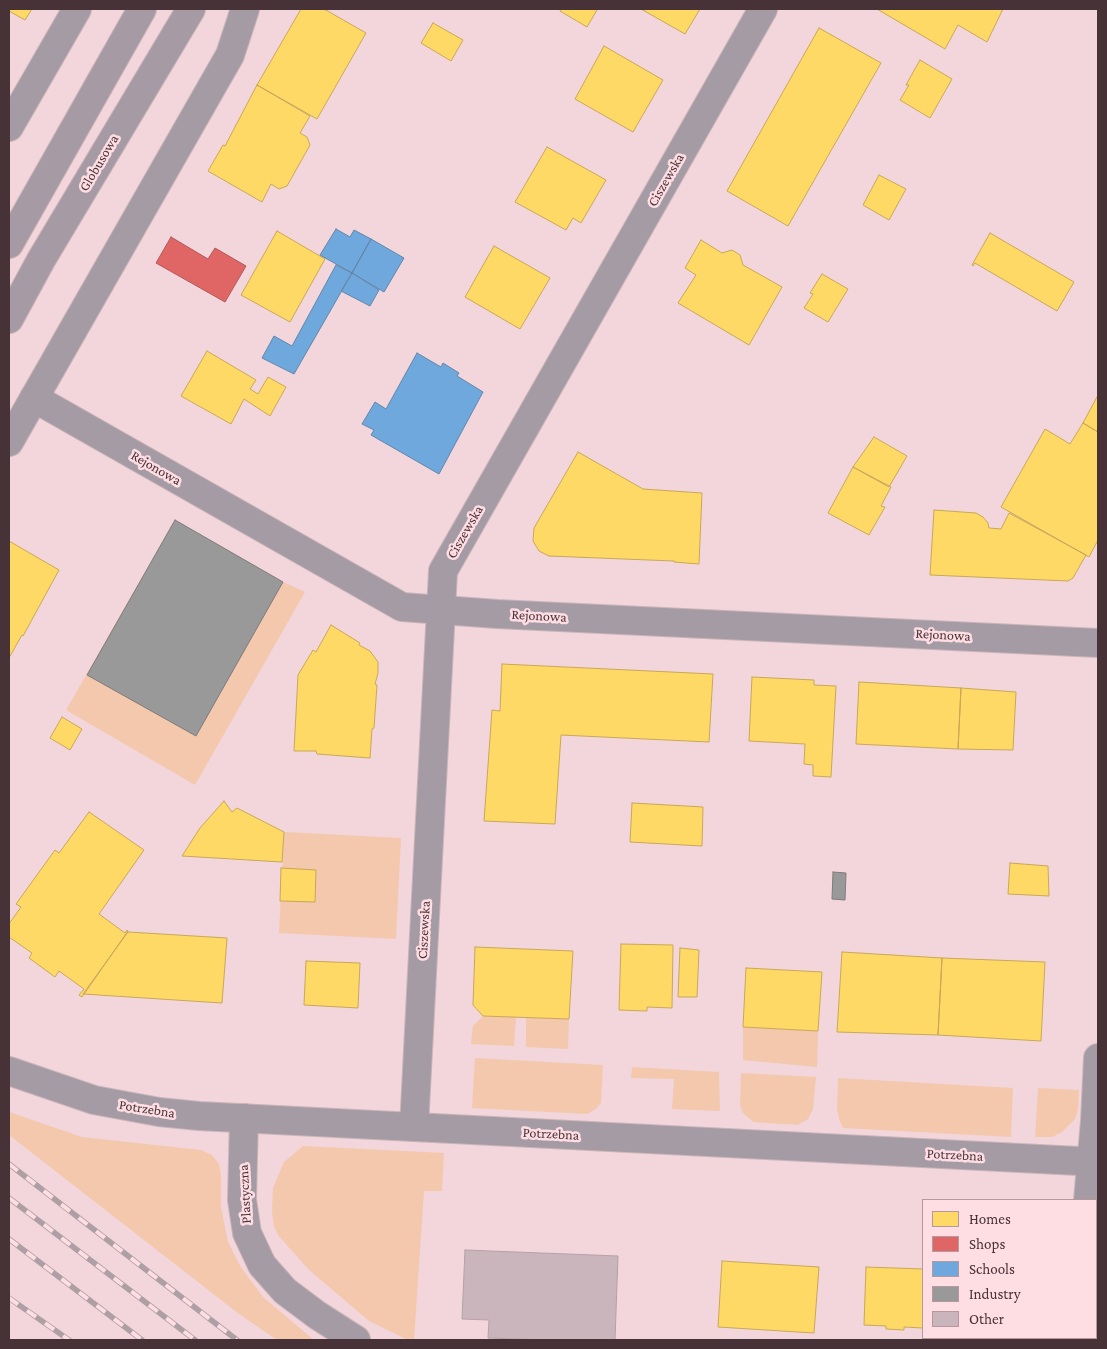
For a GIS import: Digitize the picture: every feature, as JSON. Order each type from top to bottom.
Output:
[{"type":"main road","points":[[9,244],[142,9]]},
{"type":"main road","name":"Globusowa","points":[[9,319],[41,260],[192,9]]},
{"type":"street","points":[[9,127],[77,9]]},
{"type":"street","points":[[9,442],[230,54],[246,9]]},
{"type":"street","name":"Ciszewska","points":[[414,1127],[443,571],[763,9]]},
{"type":"street","name":"Rejonowa","points":[[34,398],[402,607],[441,611],[1098,643]]},
{"type":"street","points":[[1088,1199],[1095,1161],[1098,1058]]},
{"type":"street","name":"Potrzebna","points":[[9,1071],[103,1101],[159,1112],[199,1116],[1095,1161]]},
{"type":"street","name":"Plastyczna","points":[[244,1118],[242,1200],[247,1233],[262,1265],[285,1291],[317,1315],[356,1340]]},
{"type":"shaded area","points":[[175,520],[283,582],[305,592],[195,785],[66,710]]},
{"type":"shaded area","points":[[284,832],[401,838],[396,939],[279,933]]},
{"type":"shaded area","points":[[483,1016],[516,1017],[514,1046],[471,1044],[473,1026]]},
{"type":"shaded area","points":[[526,1017],[569,1019],[568,1049],[526,1047]]},
{"type":"shaded area","points":[[743,1027],[818,1031],[817,1067],[743,1060]]},
{"type":"shaded area","points":[[475,1058],[603,1065],[601,1103],[596,1109],[587,1114],[472,1108]]},
{"type":"shaded area","points":[[632,1067],[719,1072],[720,1111],[672,1109],[674,1079],[631,1078]]},
{"type":"shaded area","points":[[741,1073],[816,1077],[813,1109],[808,1119],[798,1125],[753,1122],[743,1113],[740,1106]]},
{"type":"shaded area","points":[[838,1078],[1013,1088],[1011,1137],[843,1128],[837,1109]]},
{"type":"shaded area","points":[[1038,1088],[1079,1090],[1078,1109],[1075,1119],[1062,1132],[1052,1137],[1035,1137]]},
{"type":"shaded area","points":[[9,1112],[82,1137],[201,1150],[212,1155],[219,1164],[221,1207],[228,1242],[240,1266],[263,1297],[314,1340],[277,1340],[239,1314],[9,1135]]},
{"type":"shaded area","points":[[303,1146],[444,1153],[442,1191],[424,1191],[414,1340],[408,1340],[369,1321],[308,1269],[278,1235],[274,1226],[272,1212],[273,1188],[284,1162]]},
{"type":"building: Homes","points":[[9,9],[32,9],[25,20],[9,11]]},
{"type":"building: Homes","points":[[301,9],[324,9],[366,33],[317,119],[257,85]]},
{"type":"building: Homes","points":[[561,9],[597,10],[587,27],[560,11]]},
{"type":"building: Homes","points":[[641,9],[700,9],[685,34]]},
{"type":"building: Homes","points":[[877,9],[1003,9],[987,42],[958,25],[945,49]]},
{"type":"building: Homes","points":[[433,23],[463,40],[451,61],[421,43]]},
{"type":"building: Homes","points":[[819,28],[881,63],[788,226],[727,191]]},
{"type":"building: Homes","points":[[604,46],[663,80],[633,132],[575,99]]},
{"type":"building: Homes","points":[[920,60],[952,79],[930,118],[900,100]]},
{"type":"building: Homes","points":[[257,85],[310,116],[300,133],[307,137],[310,145],[287,186],[279,189],[271,184],[262,202],[208,171],[223,145],[225,146]]},
{"type":"building: Homes","points":[[547,147],[606,180],[581,223],[573,218],[566,230],[515,202]]},
{"type":"building: Homes","points":[[879,175],[906,189],[889,220],[863,205]]},
{"type":"building: Homes","points":[[277,231],[325,259],[290,322],[241,295]]},
{"type":"building: Homes","points":[[990,233],[1074,282],[1057,311],[975,263],[972,265]]},
{"type":"building: Homes","points":[[701,240],[722,253],[732,250],[740,255],[743,265],[782,287],[749,345],[678,303],[696,275],[685,268]]},
{"type":"building: Homes","points":[[494,246],[550,278],[520,329],[465,297]]},
{"type":"building: Homes","points":[[822,274],[848,289],[828,322],[804,308],[813,294],[810,293]]},
{"type":"building: Homes","points":[[207,351],[256,380],[250,389],[258,394],[268,377],[286,387],[270,416],[244,399],[231,424],[181,396]]},
{"type":"building: Homes","points":[[1098,395],[1098,432],[1083,423]]},
{"type":"building: Homes","points":[[1083,423],[1098,432],[1098,540],[1089,557],[1001,507],[1045,429],[1070,444]]},
{"type":"building: Homes","points":[[874,437],[907,456],[889,487],[853,467]]},
{"type":"building: Homes","points":[[578,452],[643,489],[702,493],[699,564],[674,561],[549,556],[539,551],[533,541],[534,528]]},
{"type":"building: Homes","points":[[853,467],[891,487],[881,506],[885,507],[869,535],[828,513]]},
{"type":"building: Homes","points":[[934,510],[976,513],[983,517],[988,523],[989,528],[1001,529],[1009,513],[1086,555],[1073,578],[1068,581],[930,575]]},
{"type":"building: Homes","points":[[9,541],[59,570],[9,658]]},
{"type":"building: Homes","points":[[331,625],[360,643],[359,645],[370,651],[378,662],[370,758],[317,754],[316,751],[294,751],[298,675],[313,650],[316,652]]},
{"type":"building: Homes","points":[[502,664],[713,674],[709,742],[561,735],[555,824],[484,821],[492,710],[500,711]]},
{"type":"building: Homes","points":[[752,677],[814,680],[814,685],[836,686],[831,777],[813,776],[813,765],[804,764],[805,744],[749,741]]},
{"type":"building: Homes","points":[[859,682],[961,688],[958,749],[856,744]]},
{"type":"building: Homes","points":[[961,688],[1016,692],[1013,750],[958,749]]},
{"type":"building: Homes","points":[[62,717],[82,729],[70,750],[50,738]]},
{"type":"building: Homes","points":[[224,801],[232,812],[237,808],[284,832],[282,862],[182,856],[200,828]]},
{"type":"building: Homes","points":[[632,803],[703,807],[702,846],[630,842]]},
{"type":"building: Homes","points":[[89,812],[144,850],[99,914],[125,933],[128,931],[82,997],[79,995],[84,989],[59,971],[55,977],[29,958],[32,953],[9,937],[9,924],[21,907],[16,904],[55,850],[59,853]]},
{"type":"building: Homes","points":[[1010,863],[1048,866],[1049,896],[1008,894]]},
{"type":"building: Homes","points":[[281,868],[316,870],[315,902],[280,901]]},
{"type":"building: Homes","points":[[128,932],[227,938],[222,1003],[83,994]]},
{"type":"building: Homes","points":[[621,944],[673,945],[672,1008],[647,1007],[647,1011],[619,1010]]},
{"type":"building: Homes","points":[[475,947],[573,951],[569,1019],[483,1016],[473,1005]]},
{"type":"building: Homes","points":[[680,948],[699,950],[697,997],[678,997]]},
{"type":"building: Homes","points":[[842,952],[942,958],[938,1035],[837,1032]]},
{"type":"building: Homes","points":[[942,958],[1045,962],[1041,1041],[938,1035]]},
{"type":"building: Homes","points":[[306,961],[360,963],[358,1008],[304,1005]]},
{"type":"building: Homes","points":[[746,968],[822,972],[818,1031],[743,1027]]},
{"type":"building: Homes","points":[[722,1261],[819,1267],[814,1333],[718,1327]]},
{"type":"building: Homes","points":[[866,1267],[922,1269],[922,1328],[904,1327],[904,1330],[886,1329],[886,1326],[864,1325]]},
{"type":"building: Homes","points":[[962,1339],[1024,1339],[1024,1340]]},
{"type":"building: Shops","points":[[171,237],[208,259],[215,248],[246,266],[225,302],[156,263]]},
{"type":"building: Schools","points":[[336,229],[350,237],[354,230],[371,239],[352,273],[320,255]]},
{"type":"building: Schools","points":[[371,239],[404,258],[384,292],[352,273]]},
{"type":"building: Schools","points":[[336,265],[352,273],[294,374],[262,358],[274,336],[292,346]]},
{"type":"building: Schools","points":[[352,273],[379,290],[370,306],[341,291]]},
{"type":"building: Schools","points":[[417,353],[441,367],[443,363],[459,373],[457,376],[483,392],[439,474],[371,435],[374,430],[362,424],[375,402],[386,409]]},
{"type":"building: Industry","points":[[175,520],[283,582],[196,736],[87,675]]},
{"type":"building: Industry","points":[[833,872],[846,873],[845,900],[832,899]]},
{"type":"building: Other","points":[[465,1250],[618,1256],[615,1340],[488,1338],[489,1320],[462,1319]]},
{"type":"railway","points":[[9,1164],[237,1340]]},
{"type":"railway","points":[[9,1198],[195,1340]]},
{"type":"railway","points":[[9,1239],[142,1340]]},
{"type":"railway","points":[[9,1298],[69,1340]]}]
